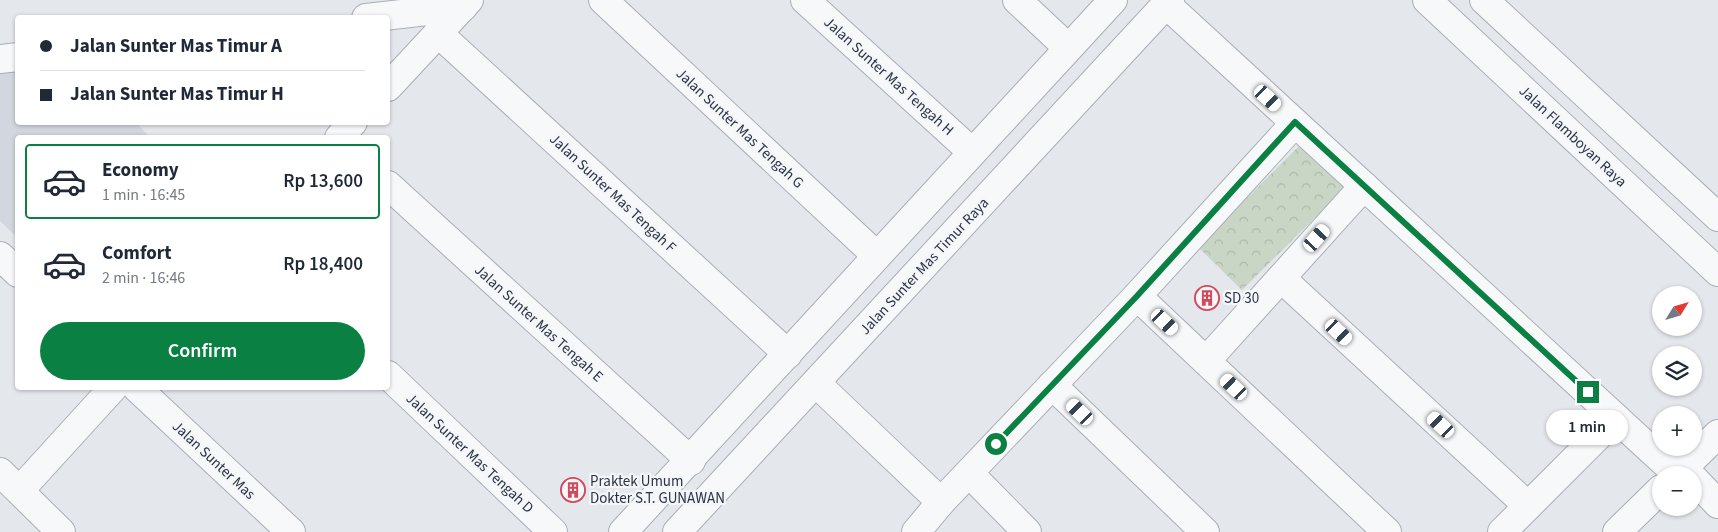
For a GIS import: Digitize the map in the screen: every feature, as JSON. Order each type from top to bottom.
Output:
[{"type":"street","name":"Jalan Sunter Mas Tengah G","points":[[603,0],[877,256]]},
{"type":"street","name":"Jalan Sunter Mas Tengah H","points":[[805,0],[972,152]]},
{"type":"street","points":[[1017,0],[1067,47]]},
{"type":"street","points":[[623,532],[691,460],[1067,47],[1113,0]]},
{"type":"street","name":"Jalan Flamboyan Raya","points":[[1427,0],[1718,272]]},
{"type":"street","points":[[1484,0],[1718,217]]},
{"type":"street","points":[[1168,2],[1295,122],[1616,418],[1674,466]]},
{"type":"street","name":"Jalan Sunter Mas Timur Raya","points":[[677,532],[1168,2]]},
{"type":"street","points":[[386,15],[466,3]]},
{"type":"street","points":[[390,84],[466,3]]},
{"type":"street","name":"Jalan Sunter Mas Tengah F","points":[[438,33],[788,354]]},
{"type":"street","points":[[0,59],[15,57]]},
{"type":"street","points":[[916,532],[941,502],[1137,296],[1295,122]]},
{"type":"street","points":[[342,135],[351,125]]},
{"type":"street","points":[[1206,361],[1364,186]]},
{"type":"street","name":"Jalan Sunter Mas Tengah E","points":[[390,187],[691,460]]},
{"type":"street","points":[[0,256],[15,270]]},
{"type":"street","points":[[1281,278],[1528,506]]},
{"type":"street","points":[[1137,296],[1387,532]]},
{"type":"street","name":"Jalan Sunter Mas Tengah D","points":[[390,377],[553,532]]},
{"type":"street","points":[[816,383],[941,502]]},
{"type":"street","points":[[1052,385],[1205,532]]},
{"type":"street","points":[[20,490],[111,390]]},
{"type":"street","name":"Jalan Sunter Mas","points":[[139,390],[291,532]]},
{"type":"street","points":[[1502,532],[1616,418]]},
{"type":"street","points":[[1691,466],[1718,434]]},
{"type":"street","points":[[0,472],[61,532]]},
{"type":"street","points":[[969,473],[1027,532]]},
{"type":"street","points":[[1702,490],[1718,504]]},
{"type":"street","points":[[1617,532],[1652,499]]},
{"type":"shaded area","points":[[15,69],[15,125],[138,125],[148,135],[15,135],[15,235],[0,221],[0,72]]},
{"type":"green space","points":[[1307,138],[1351,182],[1242,290],[1198,247]]},
{"type":"place","name":"SD 30","points":[[1207,298]]},
{"type":"place","name":"Praktek Umum Dokter S.T. GUNAWAN","points":[[573,490]]},
{"type":"route","points":[[996,444],[1137,296],[1295,122],[1588,392]]}]
